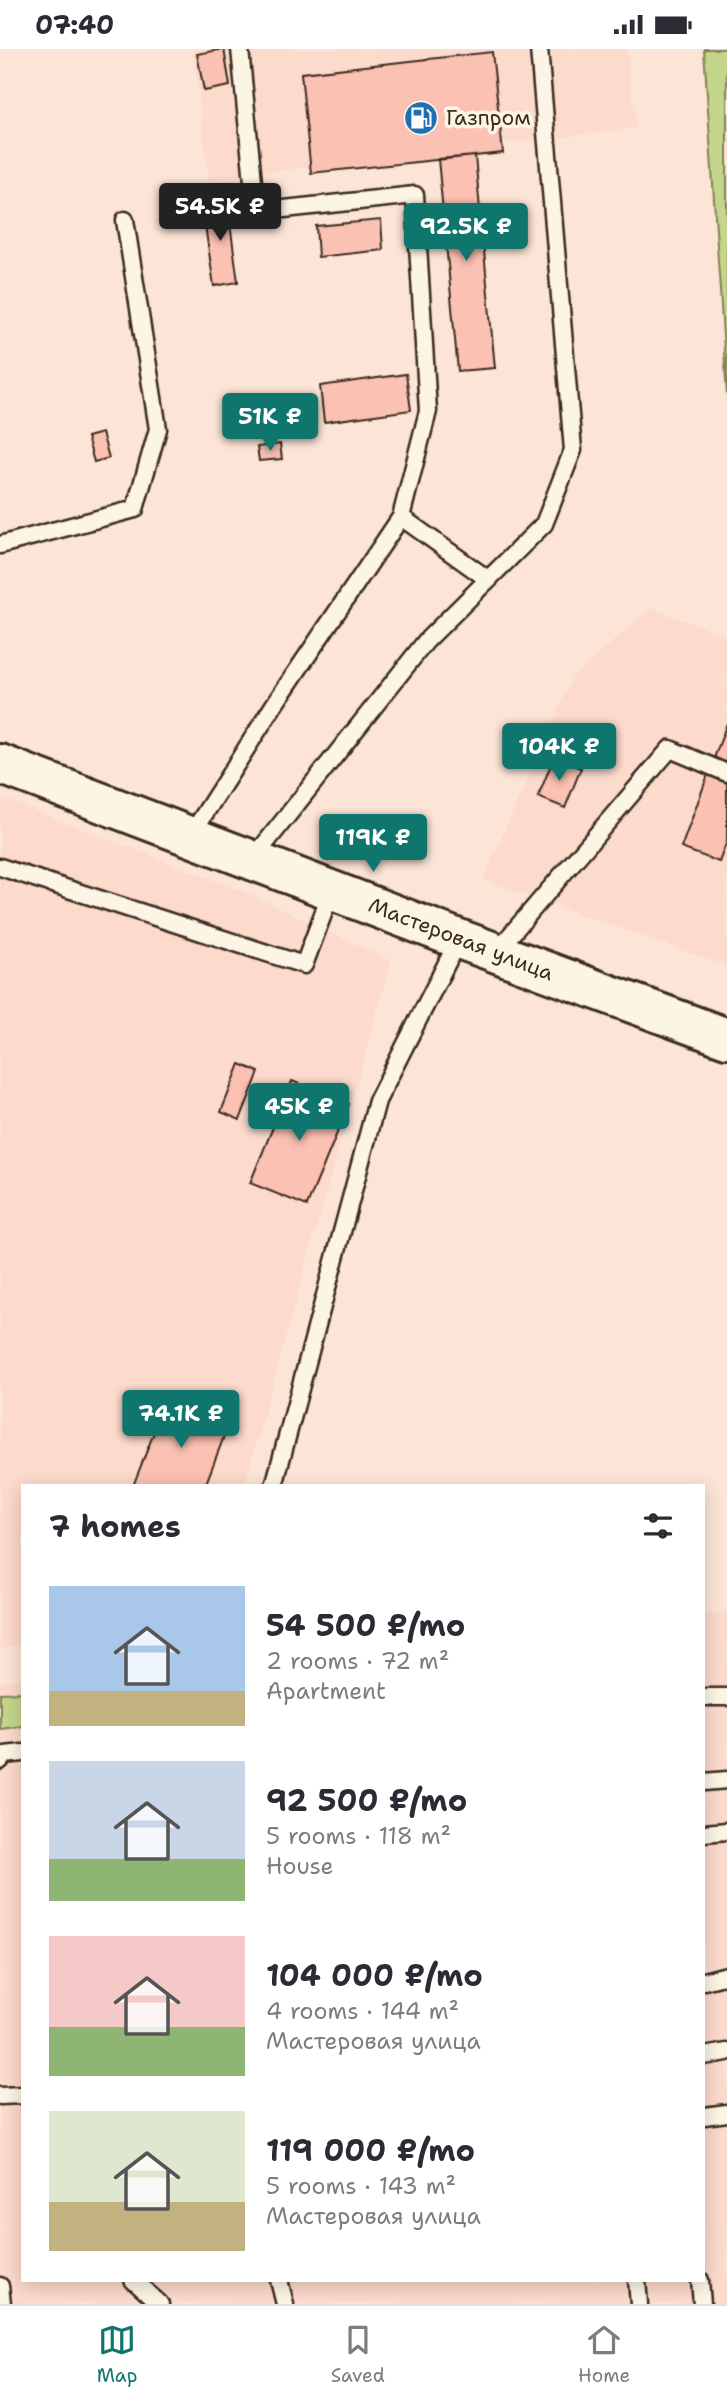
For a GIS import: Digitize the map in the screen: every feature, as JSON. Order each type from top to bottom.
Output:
[{"type":"main road","name":"Мастеровая улица","points":[[0,764],[727,1038]]},
{"type":"lane","points":[[191,835],[274,705],[401,517],[428,411],[415,195],[256,212],[240,49]]},
{"type":"lane","points":[[253,859],[426,641],[544,524],[573,450],[539,49]]},
{"type":"lane","points":[[0,545],[135,509],[158,429],[125,220]]},
{"type":"lane","points":[[401,517],[489,580]]},
{"type":"lane","points":[[496,953],[670,749],[727,773]]},
{"type":"lane","points":[[0,867],[304,965],[332,890]]},
{"type":"lane","points":[[275,1484],[377,1101],[459,939]]},
{"type":"lane","points":[[705,1697],[727,1697]]},
{"type":"lane","points":[[0,1761],[5,1755],[21,1753]]},
{"type":"lane","points":[[705,1781],[727,1780]]},
{"type":"lane","points":[[705,1833],[727,1831]]},
{"type":"lane","points":[[705,1981],[727,1975]]},
{"type":"lane","points":[[705,2056],[727,2052]]},
{"type":"lane","points":[[0,2096],[21,2095]]},
{"type":"lane","points":[[705,2116],[727,2113]]},
{"type":"lane","points":[[134,2282],[160,2304]]},
{"type":"lane","points":[[280,2282],[285,2304]]},
{"type":"lane","points":[[637,2282],[639,2304]]},
{"type":"lane","points":[[700,2282],[702,2304]]},
{"type":"lane","points":[[0,2286],[2,2304]]},
{"type":"shaded area","points":[[193,49],[627,49],[636,128],[209,179]]},
{"type":"shaded area","points":[[651,608],[727,636],[727,966],[483,880],[572,678]]},
{"type":"shaded area","points":[[0,797],[251,895],[391,961],[245,1484],[21,1484],[21,1645],[0,1649]]},
{"type":"shaded area","points":[[727,1612],[727,2304],[0,2304],[0,1681],[21,1679],[21,2282],[705,2282],[705,1615]]},
{"type":"green space","points":[[704,49],[727,49],[727,396]]},
{"type":"green space","points":[[21,1692],[21,1726],[0,1729],[0,1693]]},
{"type":"building","points":[[224,49],[230,86],[204,91],[197,54]]},
{"type":"building","points":[[492,52],[503,153],[311,173],[301,73]]},
{"type":"building","points":[[475,156],[495,368],[458,371],[438,159]]},
{"type":"building","points":[[227,201],[238,282],[214,286],[202,205]]},
{"type":"building","points":[[381,220],[383,250],[318,257],[316,226]]},
{"type":"building","points":[[406,374],[411,410],[324,422],[320,386]]},
{"type":"building","points":[[102,433],[109,458],[94,462],[87,437]]},
{"type":"building","points":[[280,444],[282,459],[259,461],[257,447]]},
{"type":"building","points":[[727,723],[727,841],[719,862],[681,848]]},
{"type":"building","points":[[554,757],[581,768],[565,808],[538,797]]},
{"type":"building","points":[[240,1064],[259,1072],[240,1120],[221,1112]]},
{"type":"building","points":[[292,1081],[349,1104],[307,1206],[250,1183]]},
{"type":"building","points":[[166,1402],[228,1426],[206,1484],[134,1484]]},
{"type":"place","name":"Газпром","points":[[421,118]]}]
